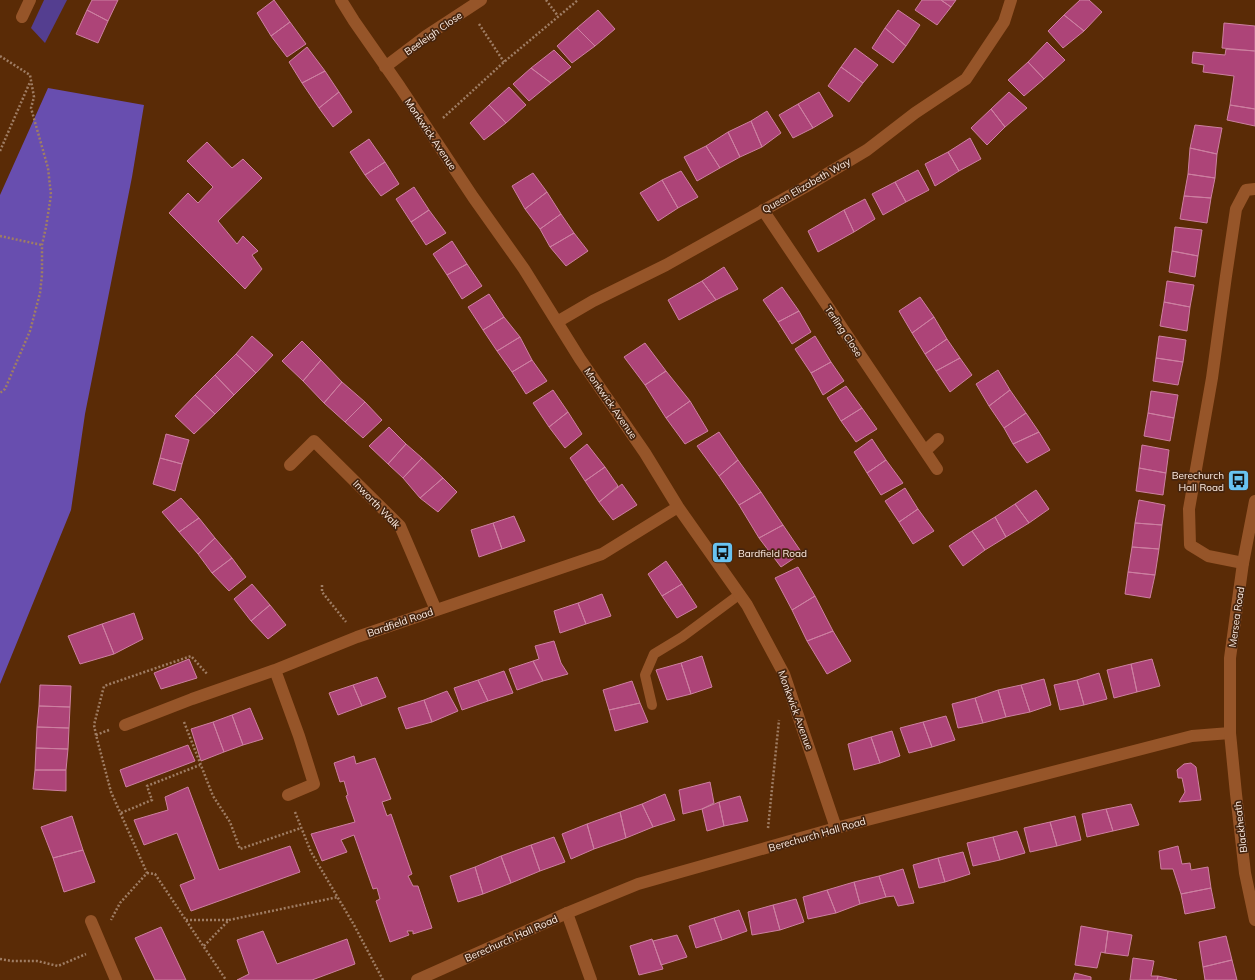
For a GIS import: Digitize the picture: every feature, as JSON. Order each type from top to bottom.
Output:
[{"type":"street","points":[[22,17],[30,0]]},
{"type":"street","name":"Monkwick Avenue","points":[[342,0],[354,21],[385,67],[524,269],[580,359],[645,453],[678,507],[747,605],[784,674],[836,828]]},
{"type":"street","name":"Beeleigh Close","points":[[385,67],[426,36],[481,0]]},
{"type":"street","name":"Queen Elizabeth Way","points":[[557,322],[593,301],[666,265],[805,187],[867,150],[915,113],[966,79],[1004,22],[1011,0]]},
{"type":"street","points":[[1243,563],[1208,556],[1190,545],[1189,508],[1212,378],[1236,209],[1246,190],[1255,189]]},
{"type":"street","name":"Terling Close","points":[[763,210],[937,469]]},
{"type":"street","points":[[925,451],[938,439]]},
{"type":"street","name":"Inworth Walk","points":[[290,465],[314,441],[400,526],[436,610]]},
{"type":"street","name":"Mersea Road","points":[[1230,734],[1230,658],[1243,563],[1255,501]]},
{"type":"street","name":"Bardfield Road","points":[[125,725],[275,670],[357,637],[602,554],[678,507]]},
{"type":"street","points":[[275,670],[299,736],[314,784],[288,795]]},
{"type":"street","name":"Berechurch Hall Road","points":[[418,980],[567,913],[638,884],[836,828],[1192,736],[1230,734]]},
{"type":"street","name":"Blackheath","points":[[1230,734],[1245,873],[1255,920]]},
{"type":"street","points":[[567,913],[591,980]]},
{"type":"street","points":[[91,921],[116,980]]},
{"type":"lane","points":[[652,705],[645,675],[654,654],[682,637],[740,594]]},
{"type":"path","points":[[546,0],[558,16]]},
{"type":"path","points":[[429,132],[504,62],[578,0]]},
{"type":"path","points":[[469,8],[504,62]]},
{"type":"path","points":[[0,56],[30,75],[34,97],[31,108],[48,168],[51,195],[42,245],[42,275],[30,331],[5,389],[0,394]]},
{"type":"path","points":[[0,151],[31,81]]},
{"type":"path","points":[[0,236],[42,245]]},
{"type":"path","points":[[322,585],[322,592],[357,637]]},
{"type":"path","points":[[147,873],[111,792],[96,735],[94,725],[104,686],[192,656],[214,680],[217,690]]},
{"type":"path","points":[[177,705],[213,796],[230,822],[240,849],[301,828]]},
{"type":"path","points":[[766,849],[780,714]]},
{"type":"path","points":[[96,735],[125,725]]},
{"type":"path","points":[[120,813],[152,800],[147,786],[200,765]]},
{"type":"path","points":[[288,795],[310,852],[354,925],[383,980]]},
{"type":"path","points":[[147,873],[155,874],[226,980]]},
{"type":"path","points":[[0,959],[12,961],[37,961],[58,966],[100,944],[120,903],[147,873]]},
{"type":"path","points":[[186,920],[230,920],[338,897]]},
{"type":"path","points":[[204,946],[230,920]]},
{"type":"shaded area","points":[[44,0],[67,0],[45,43],[31,28]]},
{"type":"shaded area","points":[[48,88],[144,105],[132,177],[85,414],[71,510],[0,684],[0,195]]},
{"type":"building","points":[[92,0],[118,0],[108,21],[87,10]]},
{"type":"building","points":[[274,0],[290,22],[271,36],[257,13]]},
{"type":"building","points":[[922,0],[941,0],[951,7],[937,25],[915,10]]},
{"type":"building","points":[[941,0],[956,0],[951,7]]},
{"type":"building","points":[[1080,0],[1089,0],[1102,12],[1084,31],[1064,15]]},
{"type":"building","points":[[87,10],[108,21],[98,43],[76,34]]},
{"type":"building","points":[[598,10],[615,29],[595,46],[577,28]]},
{"type":"building","points":[[898,10],[920,25],[906,46],[885,28]]},
{"type":"building","points":[[1064,15],[1084,31],[1063,48],[1048,31]]},
{"type":"building","points":[[290,22],[306,44],[287,57],[271,36]]},
{"type":"building","points":[[1224,23],[1255,26],[1255,51],[1222,48]]},
{"type":"building","points":[[577,28],[595,46],[572,63],[557,46]]},
{"type":"building","points":[[885,28],[906,46],[893,63],[872,48]]},
{"type":"building","points":[[1047,42],[1065,60],[1044,79],[1028,62]]},
{"type":"building","points":[[307,47],[325,71],[302,83],[289,62]]},
{"type":"building","points":[[855,48],[878,65],[863,83],[841,67]]},
{"type":"building","points":[[1226,49],[1255,51],[1255,109],[1230,105],[1234,76],[1203,72],[1204,65],[1192,63],[1193,52],[1225,55]]},
{"type":"building","points":[[554,50],[571,67],[551,83],[531,68]]},
{"type":"building","points":[[1028,62],[1044,79],[1024,96],[1008,80]]},
{"type":"building","points":[[841,67],[863,83],[849,102],[828,86]]},
{"type":"building","points":[[531,68],[551,83],[529,101],[513,84]]},
{"type":"building","points":[[325,71],[339,92],[319,108],[302,83]]},
{"type":"building","points":[[509,87],[526,105],[506,123],[489,105]]},
{"type":"building","points":[[339,92],[352,112],[333,127],[319,108]]},
{"type":"building","points":[[819,92],[833,116],[813,128],[798,104]]},
{"type":"building","points":[[1009,92],[1027,108],[1005,127],[991,109]]},
{"type":"building","points":[[798,104],[813,128],[793,138],[779,115]]},
{"type":"building","points":[[489,105],[506,123],[484,140],[470,123]]},
{"type":"building","points":[[1230,105],[1255,109],[1255,126],[1227,120]]},
{"type":"building","points":[[991,109],[1005,127],[987,145],[971,128]]},
{"type":"building","points":[[767,111],[781,133],[762,147],[751,121]]},
{"type":"building","points":[[751,121],[762,147],[740,157],[728,132]]},
{"type":"building","points":[[1195,125],[1222,128],[1217,154],[1190,148]]},
{"type":"building","points":[[728,132],[740,157],[720,168],[706,146]]},
{"type":"building","points":[[970,138],[981,159],[959,171],[948,152]]},
{"type":"building","points":[[369,139],[385,162],[365,175],[350,152]]},
{"type":"building","points":[[207,142],[232,168],[243,159],[262,178],[218,221],[237,244],[243,236],[258,251],[252,255],[262,269],[245,289],[169,213],[188,193],[198,203],[213,187],[187,161]]},
{"type":"building","points":[[706,146],[720,168],[697,181],[684,157]]},
{"type":"building","points":[[1190,148],[1217,154],[1215,178],[1188,174]]},
{"type":"building","points":[[948,152],[959,171],[935,186],[925,164]]},
{"type":"building","points":[[385,162],[399,184],[381,196],[365,175]]},
{"type":"building","points":[[918,170],[929,190],[906,202],[895,182]]},
{"type":"building","points":[[681,171],[698,197],[678,208],[662,180]]},
{"type":"building","points":[[533,173],[547,192],[525,209],[512,186]]},
{"type":"building","points":[[1188,174],[1215,178],[1211,198],[1184,196]]},
{"type":"building","points":[[662,180],[678,208],[658,221],[640,193]]},
{"type":"building","points":[[895,182],[906,202],[883,215],[872,194]]},
{"type":"building","points":[[414,187],[429,210],[411,222],[396,199]]},
{"type":"building","points":[[547,192],[561,214],[540,229],[525,209]]},
{"type":"building","points":[[1184,196],[1211,198],[1207,223],[1180,219]]},
{"type":"building","points":[[865,199],[875,219],[854,232],[844,210]]},
{"type":"building","points":[[429,210],[446,233],[426,245],[411,222]]},
{"type":"building","points":[[844,210],[854,232],[818,252],[808,231]]},
{"type":"building","points":[[561,214],[574,233],[550,247],[540,229]]},
{"type":"building","points":[[1175,227],[1202,230],[1198,256],[1172,251]]},
{"type":"building","points":[[574,233],[588,251],[566,266],[550,247]]},
{"type":"building","points":[[452,241],[467,264],[447,275],[433,254]]},
{"type":"building","points":[[1172,251],[1198,256],[1195,277],[1169,272]]},
{"type":"building","points":[[467,264],[482,286],[462,299],[447,275]]},
{"type":"building","points":[[724,267],[738,289],[716,300],[702,281]]},
{"type":"building","points":[[702,281],[716,300],[679,320],[668,300]]},
{"type":"building","points":[[1167,281],[1194,285],[1190,307],[1164,302]]},
{"type":"building","points":[[782,287],[799,311],[778,322],[763,300]]},
{"type":"building","points":[[489,294],[504,317],[483,330],[468,307]]},
{"type":"building","points":[[920,297],[934,317],[912,333],[899,311]]},
{"type":"building","points":[[1164,302],[1190,307],[1187,331],[1160,326]]},
{"type":"building","points":[[799,311],[811,332],[792,344],[778,322]]},
{"type":"building","points":[[504,317],[520,337],[497,351],[483,330]]},
{"type":"building","points":[[934,317],[947,339],[925,354],[912,333]]},
{"type":"building","points":[[252,336],[273,355],[256,373],[236,354]]},
{"type":"building","points":[[815,336],[831,362],[811,373],[795,349]]},
{"type":"building","points":[[1159,336],[1186,340],[1183,362],[1156,358]]},
{"type":"building","points":[[520,337],[532,360],[512,372],[497,351]]},
{"type":"building","points":[[947,339],[960,358],[936,371],[925,354]]},
{"type":"building","points":[[302,341],[321,360],[303,381],[282,361]]},
{"type":"building","points":[[645,343],[666,371],[645,385],[624,357]]},
{"type":"building","points":[[236,354],[256,373],[234,395],[215,375]]},
{"type":"building","points":[[960,358],[972,375],[950,392],[936,371]]},
{"type":"building","points":[[1156,358],[1183,362],[1178,385],[1153,381]]},
{"type":"building","points":[[321,360],[342,382],[324,403],[303,381]]},
{"type":"building","points":[[532,360],[547,381],[526,394],[512,372]]},
{"type":"building","points":[[831,362],[844,381],[823,395],[811,373]]},
{"type":"building","points":[[998,370],[1010,390],[989,406],[976,384]]},
{"type":"building","points":[[666,371],[690,401],[666,418],[645,385]]},
{"type":"building","points":[[215,375],[234,395],[215,414],[195,395]]},
{"type":"building","points":[[342,382],[365,402],[345,422],[324,403]]},
{"type":"building","points":[[846,386],[862,408],[841,421],[827,398]]},
{"type":"building","points":[[553,390],[568,412],[549,427],[533,403]]},
{"type":"building","points":[[1010,390],[1026,413],[1004,428],[989,406]]},
{"type":"building","points":[[1151,391],[1178,395],[1174,418],[1148,413]]},
{"type":"building","points":[[195,395],[215,414],[194,434],[175,416]]},
{"type":"building","points":[[690,401],[708,431],[685,444],[666,418]]},
{"type":"building","points":[[365,402],[382,420],[363,438],[345,422]]},
{"type":"building","points":[[862,408],[877,429],[856,442],[841,421]]},
{"type":"building","points":[[568,412],[582,434],[565,448],[549,427]]},
{"type":"building","points":[[1026,413],[1039,432],[1013,444],[1004,428]]},
{"type":"building","points":[[1148,413],[1174,418],[1170,441],[1144,436]]},
{"type":"building","points":[[389,427],[406,444],[388,464],[369,446]]},
{"type":"building","points":[[719,432],[738,460],[719,476],[697,446]]},
{"type":"building","points":[[1039,432],[1050,450],[1027,463],[1013,444]]},
{"type":"building","points":[[166,434],[189,440],[182,464],[160,458]]},
{"type":"building","points":[[872,439],[886,460],[867,473],[854,452]]},
{"type":"building","points":[[406,444],[422,458],[403,478],[388,464]]},
{"type":"building","points":[[587,444],[605,467],[585,481],[570,458]]},
{"type":"building","points":[[1142,445],[1169,450],[1166,473],[1139,468]]},
{"type":"building","points":[[160,458],[182,464],[175,491],[153,484]]},
{"type":"building","points":[[422,458],[443,478],[420,498],[403,478]]},
{"type":"building","points":[[738,460],[761,492],[739,505],[719,476]]},
{"type":"building","points":[[886,460],[903,483],[881,495],[867,473]]},
{"type":"building","points":[[605,467],[618,486],[599,502],[585,481]]},
{"type":"building","points":[[1139,468],[1166,473],[1163,495],[1136,491]]},
{"type":"building","points":[[443,478],[457,492],[438,512],[420,498]]},
{"type":"building","points":[[622,484],[637,505],[613,520],[599,502]]},
{"type":"building","points":[[905,488],[918,509],[899,522],[885,501]]},
{"type":"building","points":[[1036,490],[1049,509],[1029,523],[1015,504]]},
{"type":"building","points":[[761,492],[783,525],[759,538],[739,505]]},
{"type":"building","points":[[181,498],[199,518],[179,532],[162,512]]},
{"type":"building","points":[[1139,500],[1165,505],[1162,525],[1135,523]]},
{"type":"building","points":[[1015,504],[1029,523],[1006,537],[995,517]]},
{"type":"building","points":[[918,509],[934,531],[913,544],[899,522]]},
{"type":"building","points":[[514,516],[525,541],[502,549],[493,523]]},
{"type":"building","points":[[995,517],[1006,537],[985,550],[972,531]]},
{"type":"building","points":[[199,518],[215,538],[198,554],[179,532]]},
{"type":"building","points":[[493,523],[502,549],[479,557],[471,530]]},
{"type":"building","points":[[1135,523],[1162,525],[1159,549],[1132,547]]},
{"type":"building","points":[[783,525],[802,553],[781,567],[759,538]]},
{"type":"building","points":[[972,531],[985,550],[963,566],[949,546]]},
{"type":"building","points":[[215,538],[232,558],[212,573],[198,554]]},
{"type":"building","points":[[1132,547],[1159,549],[1155,575],[1128,572]]},
{"type":"building","points":[[232,558],[246,577],[229,591],[212,573]]},
{"type":"building","points":[[666,561],[682,584],[662,596],[648,574]]},
{"type":"building","points":[[798,567],[815,596],[792,610],[775,578]]},
{"type":"building","points":[[1128,572],[1155,575],[1150,598],[1125,594]]},
{"type":"building","points":[[252,584],[270,605],[251,621],[234,599]]},
{"type":"building","points":[[682,584],[697,607],[677,618],[662,596]]},
{"type":"building","points":[[602,594],[611,616],[586,624],[578,603]]},
{"type":"building","points":[[815,596],[833,631],[807,641],[792,610]]},
{"type":"building","points":[[578,603],[586,624],[560,633],[554,611]]},
{"type":"building","points":[[270,605],[286,625],[268,639],[251,621]]},
{"type":"building","points":[[134,613],[143,639],[114,654],[102,624]]},
{"type":"building","points":[[102,624],[114,654],[80,664],[68,636]]},
{"type":"building","points":[[833,631],[851,661],[827,674],[807,641]]},
{"type":"building","points":[[554,641],[561,663],[568,674],[543,681],[533,661],[539,659],[535,646]]},
{"type":"building","points":[[702,656],[712,687],[691,694],[681,663]]},
{"type":"building","points":[[189,659],[197,678],[161,689],[154,673]]},
{"type":"building","points":[[1152,659],[1160,686],[1137,692],[1131,664]]},
{"type":"building","points":[[533,661],[543,681],[517,690],[509,669]]},
{"type":"building","points":[[681,663],[691,694],[667,700],[656,670]]},
{"type":"building","points":[[1131,664],[1137,692],[1114,698],[1107,670]]},
{"type":"building","points":[[504,671],[513,693],[488,701],[478,680]]},
{"type":"building","points":[[1099,673],[1107,699],[1084,705],[1077,680]]},
{"type":"building","points":[[377,677],[386,697],[362,706],[353,685]]},
{"type":"building","points":[[1044,679],[1051,705],[1030,712],[1021,685]]},
{"type":"building","points":[[478,680],[488,701],[462,710],[454,688]]},
{"type":"building","points":[[1077,680],[1084,705],[1060,710],[1054,685]]},
{"type":"building","points":[[632,681],[640,703],[609,710],[603,690]]},
{"type":"building","points":[[40,685],[71,686],[70,707],[39,706]]},
{"type":"building","points":[[353,685],[362,706],[338,715],[329,693]]},
{"type":"building","points":[[1021,685],[1030,712],[1006,717],[998,690]]},
{"type":"building","points":[[998,690],[1006,717],[983,723],[975,698]]},
{"type":"building","points":[[447,691],[458,711],[432,722],[424,700]]},
{"type":"building","points":[[975,698],[983,723],[958,728],[952,704]]},
{"type":"building","points":[[424,700],[432,722],[406,729],[398,708]]},
{"type":"building","points":[[640,703],[648,722],[615,731],[609,710]]},
{"type":"building","points":[[39,706],[70,707],[69,728],[37,727]]},
{"type":"building","points":[[250,708],[263,739],[243,745],[232,715]]},
{"type":"building","points":[[232,715],[243,745],[224,752],[213,722]]},
{"type":"building","points":[[946,716],[955,740],[932,747],[923,722]]},
{"type":"building","points":[[213,722],[224,752],[201,761],[191,729]]},
{"type":"building","points":[[923,722],[932,747],[909,753],[900,728]]},
{"type":"building","points":[[37,727],[69,728],[68,749],[36,748]]},
{"type":"building","points":[[892,731],[900,756],[880,763],[871,737]]},
{"type":"building","points":[[871,737],[880,763],[854,770],[848,744]]},
{"type":"building","points":[[188,745],[195,761],[126,787],[120,770]]},
{"type":"building","points":[[36,748],[68,749],[66,770],[35,770]]},
{"type":"building","points":[[354,756],[356,764],[375,758],[391,799],[382,802],[387,816],[391,814],[412,874],[408,876],[413,886],[418,886],[432,928],[413,934],[413,931],[407,931],[409,935],[390,942],[376,901],[380,899],[377,888],[373,889],[354,835],[341,840],[347,852],[322,861],[311,834],[355,822],[346,796],[348,795],[344,781],[340,782],[334,763]]},
{"type":"building","points":[[1191,763],[1196,767],[1201,800],[1179,802],[1185,792],[1182,778],[1178,778],[1177,770],[1184,764]]},
{"type":"building","points":[[35,770],[66,770],[66,791],[33,789]]},
{"type":"building","points":[[710,782],[714,803],[702,809],[683,814],[679,790]]},
{"type":"building","points":[[188,787],[219,870],[290,846],[300,872],[191,911],[180,885],[195,879],[177,833],[144,845],[134,820],[168,810],[165,797]]},
{"type":"building","points":[[665,794],[675,820],[653,827],[642,804]]},
{"type":"building","points":[[740,796],[748,821],[724,826],[719,802]]},
{"type":"building","points":[[719,802],[724,826],[707,831],[702,809]]},
{"type":"building","points":[[642,804],[653,827],[626,838],[620,812]]},
{"type":"building","points":[[1131,804],[1139,825],[1113,831],[1106,809]]},
{"type":"building","points":[[1106,809],[1113,831],[1087,837],[1082,814]]},
{"type":"building","points":[[620,812],[626,838],[594,849],[587,824]]},
{"type":"building","points":[[72,816],[83,850],[53,858],[41,827]]},
{"type":"building","points":[[1075,816],[1081,840],[1057,846],[1050,822]]},
{"type":"building","points":[[1050,822],[1057,846],[1030,852],[1024,828]]},
{"type":"building","points":[[587,824],[594,849],[571,859],[562,834]]},
{"type":"building","points":[[1017,831],[1025,853],[1000,860],[993,837]]},
{"type":"building","points":[[554,837],[565,862],[540,871],[531,845]]},
{"type":"building","points":[[993,837],[1000,860],[973,866],[967,843]]},
{"type":"building","points":[[531,845],[540,871],[511,883],[501,856]]},
{"type":"building","points":[[1178,846],[1182,864],[1190,863],[1191,870],[1208,867],[1211,888],[1181,894],[1173,869],[1161,869],[1159,851]]},
{"type":"building","points":[[83,850],[95,882],[64,892],[53,858]]},
{"type":"building","points":[[963,852],[970,874],[945,882],[938,858]]},
{"type":"building","points":[[501,856],[511,883],[483,894],[475,867]]},
{"type":"building","points":[[938,858],[945,882],[919,888],[913,865]]},
{"type":"building","points":[[475,867],[483,894],[458,902],[450,876]]},
{"type":"building","points":[[903,869],[914,903],[898,906],[894,896],[886,897],[879,876]]},
{"type":"building","points":[[879,876],[886,897],[860,904],[854,882]]},
{"type":"building","points":[[854,882],[860,904],[836,913],[827,890]]},
{"type":"building","points":[[1211,888],[1215,908],[1185,914],[1181,894]]},
{"type":"building","points":[[827,890],[836,913],[808,919],[803,897]]},
{"type":"building","points":[[796,899],[804,922],[780,930],[773,905]]},
{"type":"building","points":[[773,905],[780,930],[752,935],[748,912]]},
{"type":"building","points":[[739,910],[747,931],[722,940],[714,918]]},
{"type":"building","points":[[714,918],[722,940],[696,948],[689,926]]},
{"type":"building","points":[[1081,926],[1108,931],[1105,953],[1101,952],[1097,968],[1075,965]]},
{"type":"building","points":[[161,927],[186,980],[155,980],[135,938]]},
{"type":"building","points":[[263,931],[277,964],[347,939],[355,964],[312,980],[237,980],[249,974],[237,940]]},
{"type":"building","points":[[1108,931],[1132,935],[1128,956],[1105,953]]},
{"type":"building","points":[[677,935],[687,957],[661,965],[653,941]]},
{"type":"building","points":[[1226,936],[1232,960],[1203,967],[1199,942]]},
{"type":"building","points":[[652,939],[663,969],[639,975],[630,946]]},
{"type":"building","points":[[1133,958],[1154,961],[1151,976],[1158,976],[1157,980],[1130,980]]},
{"type":"building","points":[[1232,960],[1237,980],[1205,980],[1203,967]]},
{"type":"building","points":[[1075,973],[1091,977],[1091,980],[1073,980]]},
{"type":"building","points":[[1158,976],[1177,980],[1157,980]]},
{"type":"place","name":"Berechurch Hall Road","points":[[1239,481]]},
{"type":"place","name":"Bardfield Road","points":[[722,553]]}]
